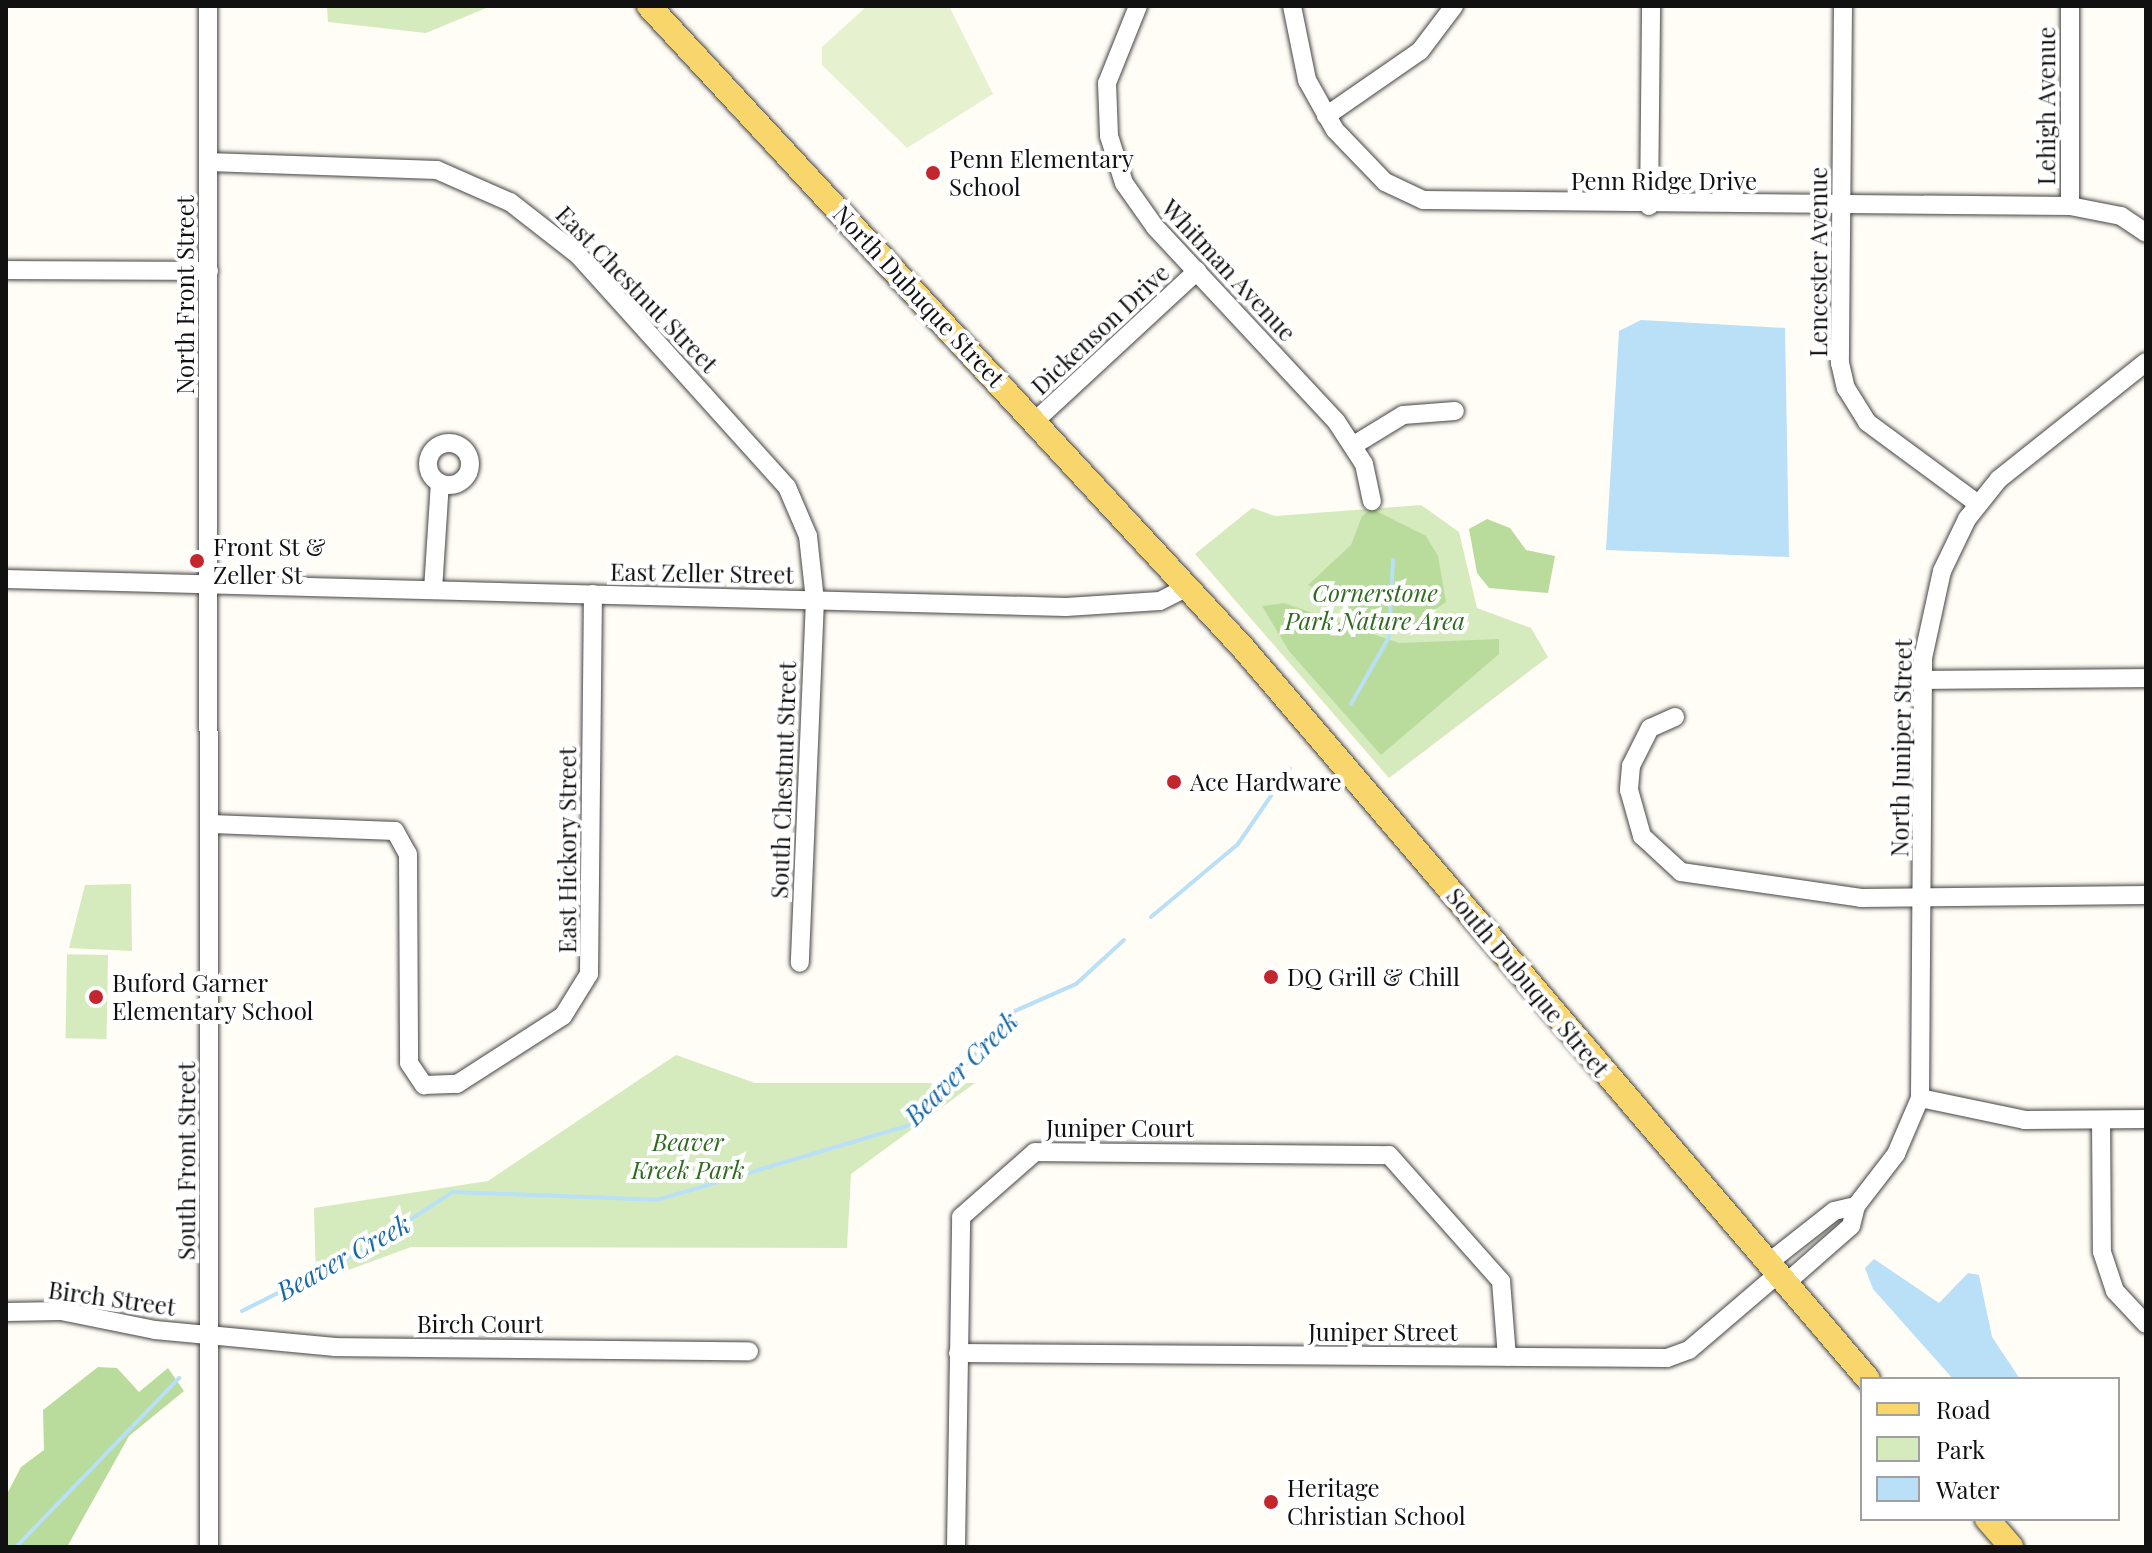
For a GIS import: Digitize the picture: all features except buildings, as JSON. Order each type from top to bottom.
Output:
[{"type":"main road","name":"North Dubuque Street","points":[[649,6],[1187,587]]},
{"type":"main road","name":"South Dubuque Street","points":[[1187,587],[1866,1377]]},
{"type":"main road","points":[[1989,1521],[2011,1547]]},
{"type":"street","name":"North Front Street","points":[[208,6],[211,583]]},
{"type":"street","name":"Whitman Avenue","points":[[1138,6],[1113,58],[1109,136],[1137,206],[1354,445],[1372,501]]},
{"type":"street","name":"Penn Ridge Drive","points":[[1292,6],[1307,80],[1326,116],[1372,171],[1423,200],[1649,206],[2070,206],[2121,216],[2146,233]]},
{"type":"street","points":[[1326,116],[1420,51],[1454,6]]},
{"type":"street","points":[[1649,206],[1651,6]]},
{"type":"street","name":"Lencester Avenue","points":[[1843,6],[1841,205],[1846,388],[1867,422],[1977,503]]},
{"type":"street","name":"Lehigh Avenue","points":[[2070,6],[2070,206]]},
{"type":"street","name":"East Chestnut Street","points":[[208,162],[437,170],[538,219],[787,487],[808,536],[815,600]]},
{"type":"street","points":[[6,270],[209,271]]},
{"type":"street","name":"Dickenson Drive","points":[[1035,421],[1197,271]]},
{"type":"street","name":"North Juniper Street","points":[[1777,1273],[1851,1226],[1856,1206],[1896,1154],[1920,1098],[1923,680],[1933,600],[1977,503],[2025,454],[2146,362]]},
{"type":"street","points":[[1354,445],[1403,415],[1455,411]]},
{"type":"street","points":[[433,590],[440,483]]},
{"type":"street","name":"East Zeller Street","points":[[6,579],[1066,607],[1160,601],[1187,587]]},
{"type":"street","name":"South Front Street","points":[[209,1547],[211,583]]},
{"type":"street","name":"East Hickory Street","points":[[211,824],[395,831],[408,854],[409,1063],[424,1085],[457,1084],[563,1016],[589,974],[593,594]]},
{"type":"street","name":"South Chestnut Street","points":[[800,963],[815,600]]},
{"type":"street","points":[[1923,680],[2146,678]]},
{"type":"street","points":[[1675,717],[1650,728],[1631,766],[1633,813],[1658,856],[1709,881],[1923,899],[2146,895]]},
{"type":"street","points":[[1920,1098],[2025,1120],[2146,1119]]},
{"type":"street","points":[[2101,1120],[2102,1252],[2115,1291],[2146,1324]]},
{"type":"street","name":"Juniper Court","points":[[956,1547],[961,1217],[1035,1152],[1389,1155],[1501,1281],[1507,1357]]},
{"type":"street","name":"North Juniper Street","points":[[1777,1273],[1834,1211],[1856,1206]]},
{"type":"street","name":"Juniper Street","points":[[958,1353],[1679,1357],[1777,1273]]},
{"type":"street","name":"Birch Street","points":[[6,1312],[61,1311],[155,1330],[211,1332]]},
{"type":"street","name":"Birch Court","points":[[211,1332],[335,1347],[749,1351]]},
{"type":"green space","points":[[327,6],[491,6],[426,33],[328,22]]},
{"type":"green space","points":[[867,6],[949,6],[993,94],[907,148],[822,65],[822,47]]},
{"type":"green space","name":"Cornerstone Park Nature Area","points":[[1421,505],[1459,532],[1477,608],[1531,628],[1548,657],[1389,778],[1195,554],[1252,508],[1275,516]]},
{"type":"green space","points":[[1372,509],[1426,536],[1438,556],[1446,602],[1407,629],[1377,626],[1308,585],[1351,545],[1362,516]]},
{"type":"green space","points":[[1487,519],[1510,528],[1526,550],[1555,556],[1548,593],[1489,588],[1477,573],[1469,529]]},
{"type":"green space","points":[[1284,603],[1399,643],[1499,639],[1499,654],[1381,755],[1289,651],[1262,606]]},
{"type":"green space","points":[[131,884],[132,951],[69,948],[85,885]]},
{"type":"green space","points":[[67,954],[108,955],[107,1039],[66,1038]]},
{"type":"green space","name":"Beaver Kreek Park","points":[[676,1055],[755,1083],[975,1083],[851,1174],[847,1248],[411,1247],[316,1282],[314,1208],[488,1181]]},
{"type":"green space","points":[[98,1367],[117,1368],[139,1392],[168,1368],[184,1391],[129,1436],[67,1547],[6,1547],[6,1496],[21,1467],[44,1450],[43,1410]]},
{"type":"water","points":[[1641,320],[1785,328],[1789,557],[1606,550],[1619,331]]},
{"type":"water","points":[[1874,1259],[1939,1303],[1968,1273],[1979,1275],[1992,1337],[2019,1377],[1951,1377],[1873,1289],[1865,1268]]},
{"type":"waterway","name":"Beaver Creek","points":[[1351,704],[1389,637],[1393,560]]},
{"type":"waterway","name":"Beaver Creek","points":[[1151,917],[1238,844],[1290,768]]},
{"type":"waterway","name":"Beaver Creek","points":[[242,1311],[362,1251],[453,1192],[657,1200],[910,1125],[1015,1011],[1076,984],[1124,940]]},
{"type":"waterway","name":"Beaver Creek","points":[[16,1547],[179,1378]]},
{"type":"place","name":"Penn Elementary School","points":[[933,173]]},
{"type":"place","name":"Front St & Zeller St","points":[[197,561]]},
{"type":"place","name":"Ace Hardware","points":[[1174,782]]},
{"type":"place","name":"DQ Grill & Chill","points":[[1271,977]]},
{"type":"place","name":"Buford Garner Elementary School","points":[[96,997]]},
{"type":"place","name":"Heritage Christian School","points":[[1271,1502]]}]
